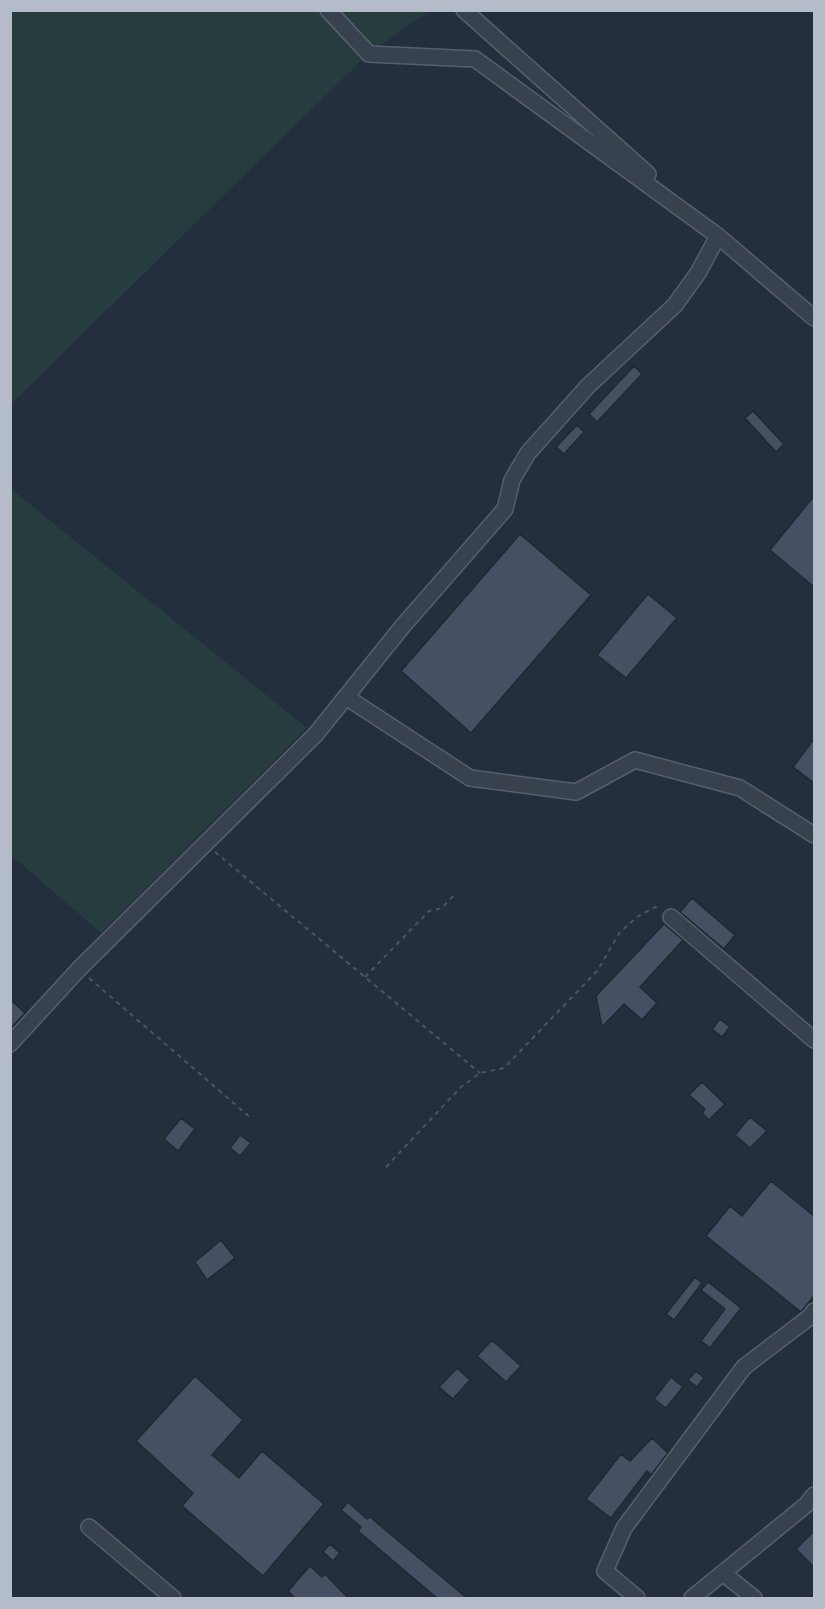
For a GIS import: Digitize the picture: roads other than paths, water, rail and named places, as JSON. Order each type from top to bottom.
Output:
[{"type":"street","points":[[328,10],[369,54],[476,59],[716,235]]},
{"type":"street","points":[[464,10],[716,235],[814,318]]},
{"type":"street","points":[[10,1044],[79,969],[316,734],[402,627],[505,509],[512,480],[528,453],[588,386],[675,305],[698,273],[716,235]]},
{"type":"street","points":[[346,697],[470,778],[576,792],[634,760],[740,788],[814,835]]},
{"type":"street","points":[[670,917],[814,1040]]},
{"type":"street","points":[[637,1599],[605,1571],[624,1528],[744,1367],[811,1316],[814,1311]]},
{"type":"street","points":[[692,1599],[812,1504]]},
{"type":"street","points":[[89,1527],[173,1599]]},
{"type":"street","points":[[724,1574],[754,1599]]}]
